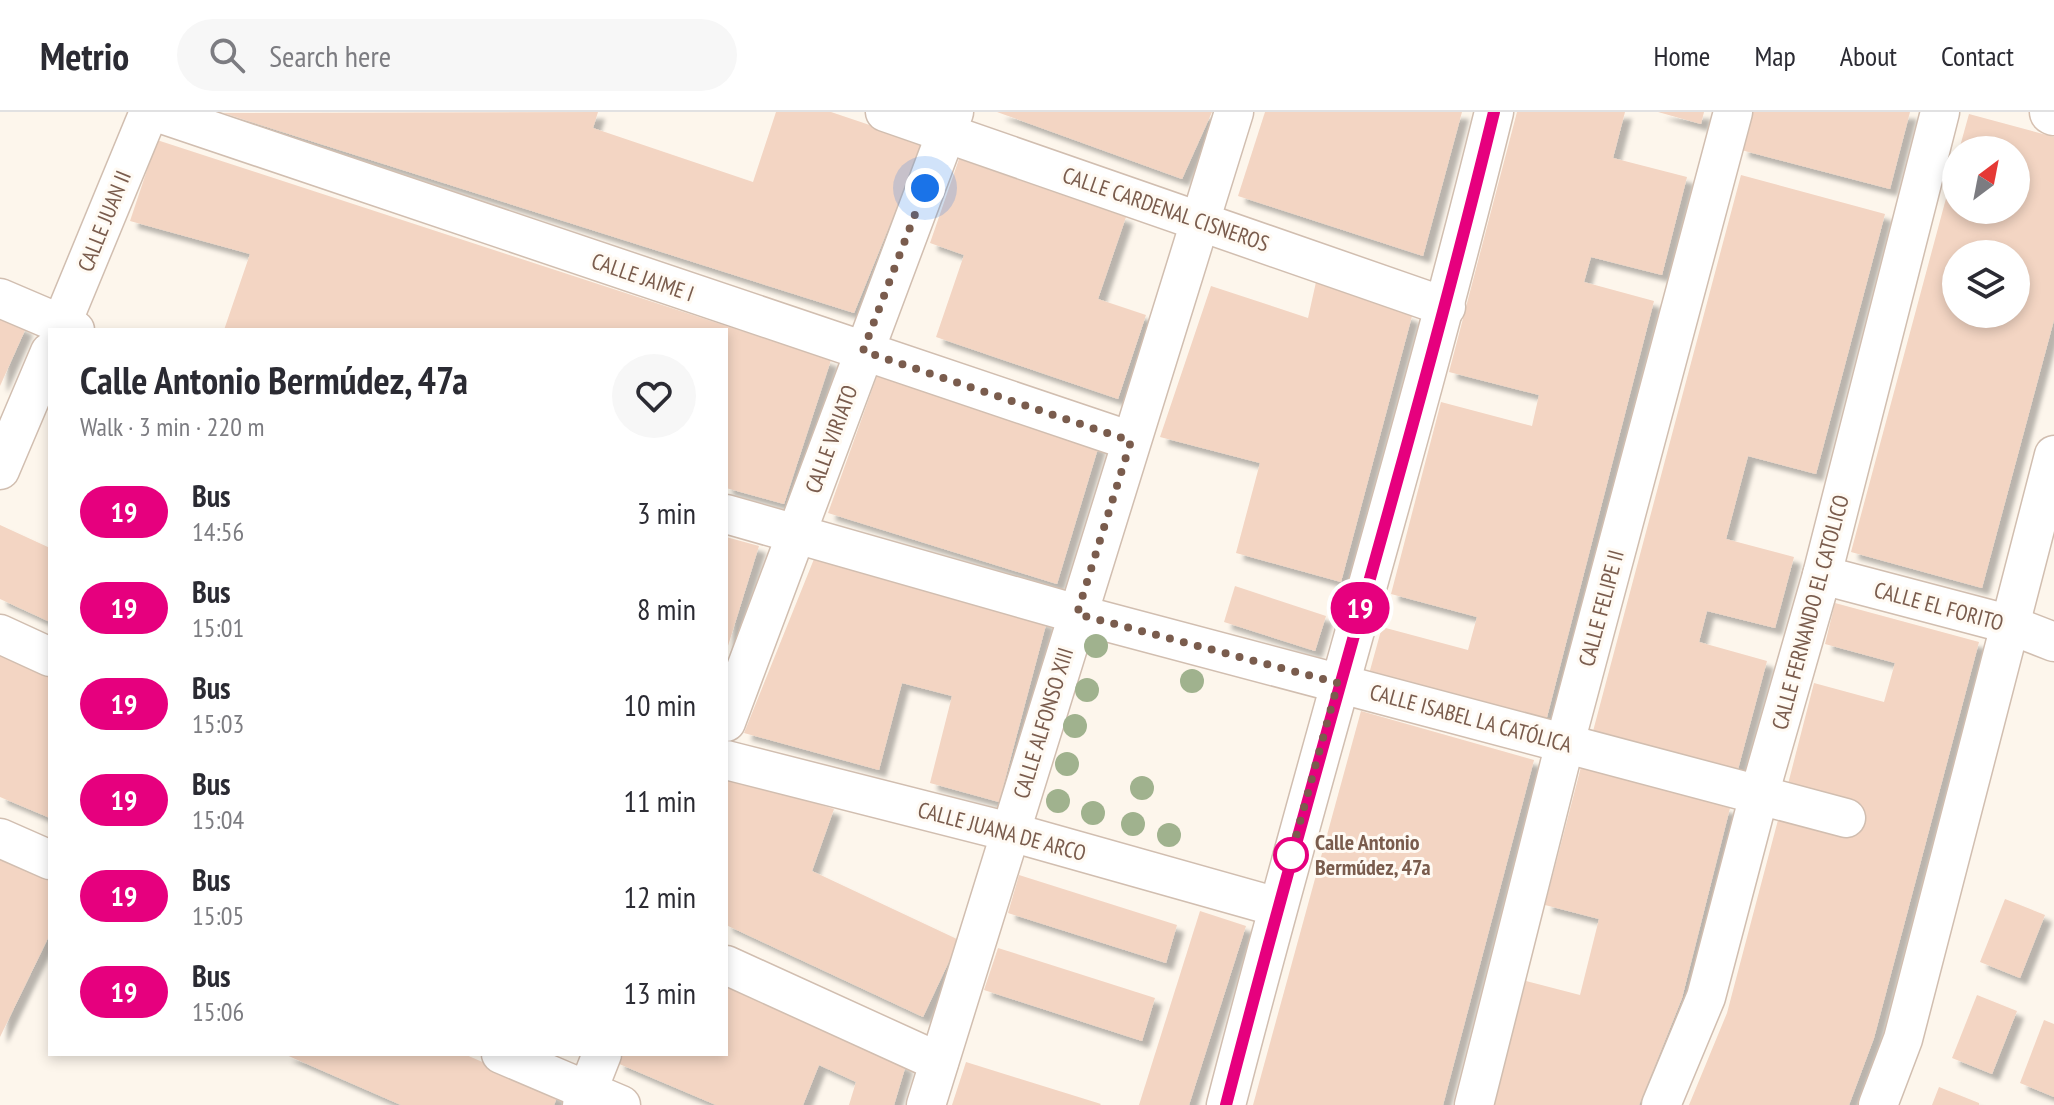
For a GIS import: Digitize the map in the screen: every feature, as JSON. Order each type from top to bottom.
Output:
[{"type":"street","name":"CALLE JUAN II","points":[[63,328],[149,112]]},
{"type":"street","name":"CALLE JAIME I","points":[[156,112],[1131,441]]},
{"type":"street","name":"CALLE CARDENAL CISNEROS","points":[[885,112],[950,122],[1199,221],[1446,307]]},
{"type":"street","name":"CALLE ALFONSO XIII","points":[[926,1105],[1234,112]]},
{"type":"street","points":[[1226,1105],[1338,683],[1446,307],[1494,112]]},
{"type":"street","name":"CALLE FELIPE II","points":[[1474,1105],[1565,743],[1733,112]]},
{"type":"street","name":"CALLE FERNANDO EL CATOLICO","points":[[1661,1105],[1706,997],[1759,795],[1822,575],[1940,112]]},
{"type":"street","name":"CALLE VIRIATO","points":[[728,717],[950,122]]},
{"type":"street","points":[[0,298],[51,328]]},
{"type":"street","name":"CALLE JUAN II","points":[[0,470],[35,432],[48,383]]},
{"type":"street","points":[[1878,1105],[1903,1039],[2054,455]]},
{"type":"street","name":"CALLE ISABEL LA CATÓLICA","points":[[728,515],[1077,614],[1846,818]]},
{"type":"street","name":"CALLE EL FORITO","points":[[1822,575],[2008,624],[2054,642]]},
{"type":"street","points":[[0,634],[48,656]]},
{"type":"street","name":"CALLE JUANA DE ARCO","points":[[728,761],[1009,832],[1277,907]]},
{"type":"street","points":[[0,838],[48,859]]},
{"type":"street","points":[[728,966],[939,1062]]},
{"type":"street","points":[[505,1056],[597,1100],[602,1056]]},
{"type":"building","points":[[598,112],[593,128],[753,182],[776,112],[831,112],[923,143],[854,313],[223,113]]},
{"type":"building","points":[[997,112],[1212,112],[1182,179]]},
{"type":"building","points":[[1265,112],[1462,112],[1423,256],[1238,196]]},
{"type":"building","points":[[1517,112],[1625,112],[1613,158],[1687,177],[1662,275],[1591,257],[1584,282],[1654,301],[1546,721],[1369,674],[1382,627],[1468,650],[1477,617],[1391,594],[1441,402],[1532,426],[1539,395],[1449,372]]},
{"type":"building","points":[[1658,112],[1704,112],[1701,124]]},
{"type":"building","points":[[1751,112],[1910,112],[1890,189],[1741,150]]},
{"type":"building","points":[[1969,114],[2054,137],[2054,320],[1982,588],[1851,552],[1942,213],[1942,224],[2030,224],[2030,136],[1963,136]]},
{"type":"building","points":[[157,140],[831,360],[784,504],[728,489],[728,328],[225,328],[250,254],[130,221]]},
{"type":"building","points":[[959,159],[1126,217],[1098,299],[1146,315],[1118,399],[936,337],[964,255],[930,243]]},
{"type":"building","points":[[1741,175],[1885,214],[1816,474],[1748,456],[1726,539],[1794,557],[1775,628],[1707,611],[1699,642],[1767,661],[1737,773],[1592,735]]},
{"type":"building","points":[[1316,282],[1412,316],[1341,582],[1236,553],[1260,463],[1160,437],[1211,286],[1308,318]]},
{"type":"building","points":[[0,316],[26,328],[0,386]]},
{"type":"building","points":[[877,376],[1099,445],[1057,584],[828,513]]},
{"type":"building","points":[[0,525],[48,547],[48,621],[0,599]]},
{"type":"building","points":[[728,538],[759,546],[728,646]]},
{"type":"building","points":[[814,559],[1047,621],[999,802],[930,783],[952,696],[902,683],[879,770],[744,733]]},
{"type":"building","points":[[1235,586],[1326,616],[1315,651],[1224,622]]},
{"type":"building","points":[[1835,603],[1979,642],[1874,1038],[1849,1105],[1689,1105],[1727,1013],[1778,820],[1845,838],[1853,806],[1787,788],[1814,683],[1884,702],[1895,663],[1825,644]]},
{"type":"building","points":[[0,655],[48,677],[48,817],[0,797]]},
{"type":"building","points":[[1361,711],[1534,760],[1443,1105],[1253,1105]]},
{"type":"building","points":[[1581,767],[1730,808],[1682,998],[1639,1105],[1494,1105],[1526,981],[1580,995],[1599,919],[1545,905]]},
{"type":"building","points":[[730,776],[834,809],[812,871],[959,940],[923,1017],[728,926]]},
{"type":"building","points":[[0,859],[48,879],[48,938],[0,1037]]},
{"type":"building","points":[[1019,875],[1177,925],[1166,963],[1008,913]]},
{"type":"building","points":[[2005,899],[2045,915],[2020,978],[1980,962]]},
{"type":"building","points":[[1200,911],[1246,926],[1189,1105],[1139,1105]]},
{"type":"building","points":[[998,948],[1155,998],[1142,1041],[984,990]]},
{"type":"building","points":[[728,984],[906,1065],[894,1105],[849,1105],[856,1082],[819,1065],[803,1105],[716,1105],[617,1063],[620,1056],[728,1056]]},
{"type":"building","points":[[1977,995],[2017,1011],[1992,1074],[1952,1058]]},
{"type":"building","points":[[2044,1020],[2054,1024],[2054,1097],[2020,1083]]},
{"type":"building","points":[[289,1056],[469,1056],[558,1095],[554,1105],[401,1105]]},
{"type":"building","points":[[966,1062],[1101,1104],[952,1105]]},
{"type":"building","points":[[1939,1087],[1979,1103],[1979,1105],[1932,1105]]},
{"type":"bus line","name":"19","points":[[1226,1105],[1338,683],[1446,307],[1494,112]]},
{"type":"place","name":"Calle Antonio Bermúdez, 47a","points":[[1291,855]]},
{"type":"route","points":[[925,188],[863,351],[1131,441],[1077,614],[1338,683],[1291,855]]}]
